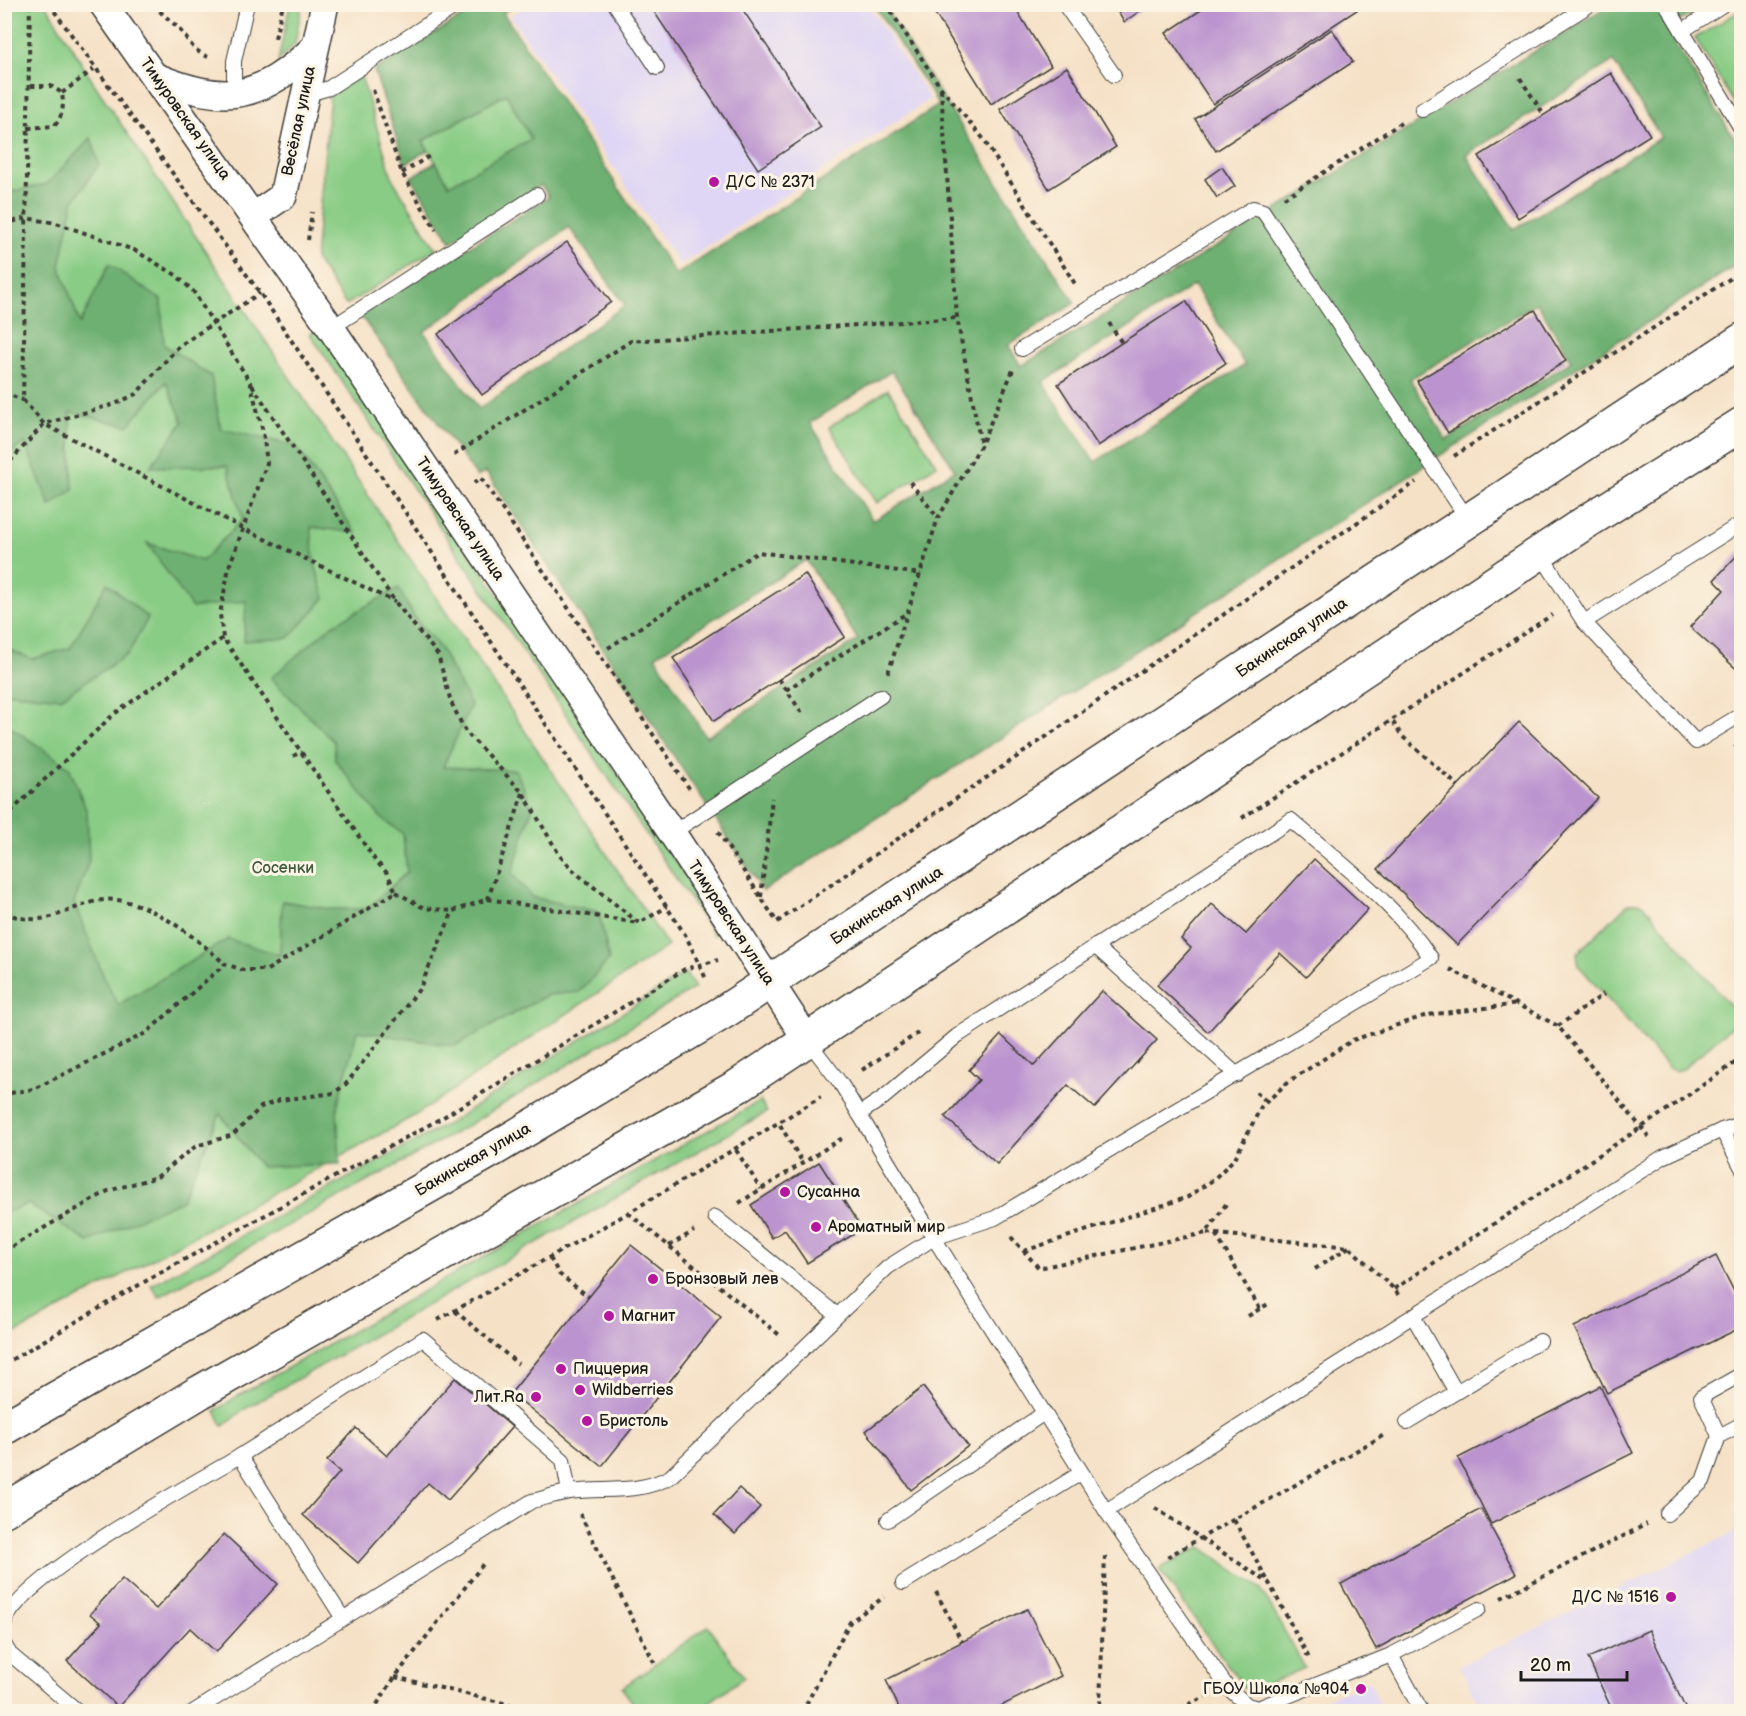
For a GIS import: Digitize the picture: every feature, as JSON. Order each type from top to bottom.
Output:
[{"type":"main road","name":"Бакинская улица","points":[[4,1428],[494,1149],[771,983],[1742,340]]},
{"type":"main road","points":[[4,1510],[200,1392],[664,1129],[808,1041],[1540,553],[1742,424]]},
{"type":"street","name":"Тимуровская улица","points":[[103,4],[331,328],[672,833],[808,1041]]},
{"type":"street","name":"Весёлая улица","points":[[254,216],[283,196],[325,4]]},
{"type":"street","name":"Весёлая улица","points":[[156,77],[190,90],[213,94],[234,94],[256,90],[276,80],[315,47]]},
{"type":"lane","points":[[234,94],[234,61],[247,4]]},
{"type":"lane","points":[[305,95],[329,88],[459,4]]},
{"type":"lane","points":[[615,4],[657,68]]},
{"type":"lane","points":[[1064,4],[1114,75]]},
{"type":"lane","points":[[1422,110],[1591,4]]},
{"type":"lane","points":[[1666,4],[1742,130]]},
{"type":"lane","points":[[1682,31],[1724,4]]},
{"type":"lane","points":[[331,328],[537,195]]},
{"type":"lane","points":[[1023,349],[1253,208],[1263,211],[1469,521]]},
{"type":"lane","points":[[1584,622],[1742,523]]},
{"type":"lane","points":[[1540,553],[1584,622],[1696,742],[1742,714]]},
{"type":"lane","points":[[672,833],[880,696]]},
{"type":"lane","points":[[193,1712],[342,1617],[532,1501],[569,1492],[633,1490],[653,1486],[670,1477],[798,1351],[888,1267],[934,1238],[995,1218],[1431,958],[1416,935],[1378,895],[1291,820],[957,1036],[883,1098],[862,1119]]},
{"type":"lane","points":[[1095,946],[1237,1075]]},
{"type":"lane","points":[[808,1041],[841,1084],[934,1238],[1106,1511],[1227,1687],[1246,1705],[1258,1708],[1391,1655],[1479,1609]]},
{"type":"lane","points":[[1106,1511],[1414,1318],[1663,1157],[1722,1130],[1742,1124]]},
{"type":"lane","points":[[1722,1130],[1742,1168]]},
{"type":"lane","points":[[715,1218],[837,1315]]},
{"type":"lane","points":[[1414,1318],[1456,1392]]},
{"type":"lane","points":[[4,1627],[5,1621],[17,1605],[69,1558],[240,1456],[423,1339],[563,1460],[569,1492]]},
{"type":"lane","points":[[1407,1422],[1540,1341]]},
{"type":"lane","points":[[1719,1436],[1701,1397],[1742,1374]]},
{"type":"lane","points":[[888,1520],[1044,1413]]},
{"type":"lane","points":[[1667,1514],[1702,1481],[1719,1436],[1742,1424]]},
{"type":"lane","points":[[240,1456],[342,1617]]},
{"type":"lane","points":[[903,1583],[1081,1473]]},
{"type":"lane","points":[[4,1644],[10,1654],[79,1712]]},
{"type":"lane","points":[[1391,1655],[1422,1712]]},
{"type":"path","points":[[23,400],[30,4]]},
{"type":"path","points":[[49,4],[94,69],[260,293],[686,936],[707,982]]},
{"type":"path","points":[[154,4],[162,15]]},
{"type":"path","points":[[886,4],[941,88],[982,137],[1089,308]]},
{"type":"path","points":[[1506,57],[1544,115]]},
{"type":"path","points":[[364,66],[402,173],[448,252]]},
{"type":"path","points":[[62,93],[94,69]]},
{"type":"path","points":[[28,128],[49,128],[60,120],[64,102],[62,93],[51,86],[29,86]]},
{"type":"path","points":[[941,88],[957,318],[981,446]]},
{"type":"path","points":[[1263,211],[1422,110]]},
{"type":"path","points":[[402,173],[431,155]]},
{"type":"path","points":[[306,251],[313,204]]},
{"type":"path","points":[[4,224],[26,218],[56,223],[134,250],[176,275],[193,291],[395,602],[438,655],[451,702],[465,732],[523,793],[560,856],[576,873],[639,923]]},
{"type":"path","points":[[472,484],[482,478],[777,922],[1434,470],[1742,271]]},
{"type":"path","points":[[4,468],[44,424],[115,404],[136,394],[179,346],[260,293]]},
{"type":"path","points":[[453,456],[631,341],[957,318]]},
{"type":"path","points":[[880,696],[938,518],[981,446],[1023,349]]},
{"type":"path","points":[[250,382],[263,432],[267,463],[229,567],[220,614],[223,638],[387,873],[396,892],[424,908],[453,911],[488,899],[639,923],[667,907]]},
{"type":"path","points":[[4,393],[23,400],[44,424],[242,528],[395,602]]},
{"type":"path","points":[[910,482],[938,518]]},
{"type":"path","points":[[608,648],[758,552],[921,574]]},
{"type":"path","points":[[1236,822],[1393,722],[1571,603]]},
{"type":"path","points":[[786,690],[908,613]]},
{"type":"path","points":[[4,818],[114,714],[223,638]]},
{"type":"path","points":[[779,680],[817,737]]},
{"type":"path","points":[[1393,722],[1402,736],[1458,786]]},
{"type":"path","points":[[293,756],[302,752]]},
{"type":"path","points":[[761,897],[776,764]]},
{"type":"path","points":[[488,899],[523,793]]},
{"type":"path","points":[[4,913],[19,918],[41,919],[64,914],[97,901],[122,899],[171,922],[201,942],[225,964],[243,970],[267,970],[396,892]]},
{"type":"path","points":[[4,1251],[108,1191],[157,1177],[196,1146],[232,1135],[261,1107],[280,1100],[334,1093],[346,1084],[420,988],[453,911]]},
{"type":"path","points":[[1431,958],[1558,1026],[1642,1126],[1663,1157]]},
{"type":"path","points":[[4,1364],[151,1278],[445,1116],[685,969],[715,962]]},
{"type":"path","points":[[4,1094],[34,1089],[147,1033],[225,964]]},
{"type":"path","points":[[1558,1026],[1604,994]]},
{"type":"path","points":[[1024,1251],[1188,1197],[1214,1179],[1235,1158],[1261,1107],[1288,1082],[1353,1040],[1427,1016],[1519,1005]]},
{"type":"path","points":[[434,1322],[628,1214],[780,1125],[920,1031]]},
{"type":"path","points":[[1394,1288],[1742,1058]]},
{"type":"path","points":[[669,1246],[803,1163],[862,1119]]},
{"type":"path","points":[[780,1125],[803,1163]]},
{"type":"path","points":[[736,1150],[761,1189]]},
{"type":"path","points":[[1206,1233],[1226,1204]]},
{"type":"path","points":[[628,1214],[798,1351]]},
{"type":"path","points":[[995,1218],[1039,1268],[1206,1233],[1349,1247],[1394,1288],[1414,1318]]},
{"type":"path","points":[[1215,1234],[1260,1309]]},
{"type":"path","points":[[1315,1269],[1349,1247]]},
{"type":"path","points":[[550,1258],[559,1274],[589,1297]]},
{"type":"path","points":[[1248,1316],[1268,1304]]},
{"type":"path","points":[[455,1311],[518,1364]]},
{"type":"path","points":[[1146,1568],[1407,1422]]},
{"type":"path","points":[[569,1492],[655,1664]]},
{"type":"path","points":[[1134,1493],[1269,1583]]},
{"type":"path","points":[[1095,1712],[1100,1706],[1106,1511]]},
{"type":"path","points":[[1479,1609],[1667,1514]]},
{"type":"path","points":[[1234,1520],[1322,1682]]},
{"type":"path","points":[[372,1712],[395,1677],[489,1557]]},
{"type":"path","points":[[924,1570],[962,1642]]},
{"type":"path","points":[[802,1712],[850,1622],[903,1583]]},
{"type":"path","points":[[395,1677],[542,1712]]},
{"type":"path","points":[[1172,1712],[1227,1687]]},
{"type":"shaded area","name":"Д/C № 2371","points":[[528,4],[868,5],[930,99],[680,265],[510,16]]},
{"type":"shaded area","name":"Д/C № 1516","points":[[1741,1529],[1741,1711],[1482,1711],[1459,1666]]},
{"type":"shaded area","name":"ГБОУ Школа №904","points":[[1369,1681],[1383,1711],[1297,1711],[1330,1697]]},
{"type":"green space","name":"Сосенки","points":[[43,4],[48,8],[93,82],[668,946],[414,1116],[5,1339],[4,5]]},
{"type":"green space","points":[[290,5],[302,5],[295,44],[278,61]]},
{"type":"green space","points":[[481,5],[514,5],[503,13],[676,275],[939,105],[874,5],[883,5],[1075,303],[1008,345],[1021,366],[1610,5],[1707,5],[1666,29],[1741,149],[1741,262],[763,891],[486,472],[477,477],[360,315],[549,197],[541,185],[451,242],[411,177],[436,162],[449,185],[531,139],[506,94],[423,141],[428,150],[405,164],[374,70]],"holes":[[[1613,61],[1661,137],[1514,230],[1466,155]],[[569,227],[625,305],[479,409],[424,332]],[[1194,285],[1245,365],[1095,462],[1043,382]],[[1537,303],[1572,361],[1446,440],[1410,379]],[[892,371],[955,470],[873,521],[810,423]],[[806,560],[858,640],[706,737],[655,656]]]},
{"type":"green space","points":[[1741,10],[1741,115],[1695,38]]},
{"type":"green space","points":[[361,76],[393,180],[436,249],[346,305],[315,259],[330,95]]},
{"type":"green space","points":[[506,94],[531,139],[449,186],[423,141]]},
{"type":"green space","points":[[91,138],[99,164],[73,202],[60,266],[80,324],[109,264],[161,300],[164,345],[211,376],[221,429],[296,446],[356,533],[311,527],[314,561],[325,598],[289,638],[244,641],[246,601],[192,608],[147,543],[202,561],[243,519],[227,466],[150,467],[183,422],[166,382],[128,426],[70,412],[73,490],[50,506],[25,443],[5,456],[5,193],[47,184]]},
{"type":"green space","points":[[320,327],[722,931],[714,935],[310,334]]},
{"type":"green space","points":[[888,389],[937,465],[877,503],[829,427]]},
{"type":"green space","points":[[107,583],[148,618],[128,654],[61,698],[5,692],[5,648],[32,659],[70,648]]},
{"type":"green space","points":[[398,588],[415,618],[440,648],[471,705],[443,767],[516,770],[532,808],[512,874],[532,897],[599,912],[609,960],[579,992],[547,995],[455,1046],[357,1031],[337,1107],[340,1164],[261,1167],[220,1114],[182,1200],[88,1242],[28,1204],[5,1213],[5,715],[8,725],[69,767],[87,812],[89,861],[74,903],[105,980],[118,1005],[228,939],[280,955],[282,901],[330,909],[367,909],[407,872],[403,834],[380,817],[335,760],[334,742],[271,678],[331,626]]},
{"type":"green space","points":[[1628,904],[1643,904],[1735,1011],[1734,1024],[1683,1069],[1675,1071],[1668,1068],[1579,966],[1577,953]]},
{"type":"green space","points":[[685,973],[695,988],[462,1129],[159,1297],[151,1285],[449,1123]]},
{"type":"green space","points":[[760,1101],[767,1112],[243,1410],[223,1426],[215,1411],[236,1397]]},
{"type":"green space","points":[[1201,1547],[1261,1589],[1305,1668],[1256,1689],[1245,1689],[1159,1569]]},
{"type":"green space","points":[[708,1626],[744,1677],[697,1711],[639,1711],[622,1688]]},
{"type":"building","points":[[649,4],[739,4],[821,127],[758,169]]},
{"type":"building","points":[[929,4],[1013,4],[1051,66],[991,104]]},
{"type":"building","points":[[1113,4],[1150,4],[1124,22]]},
{"type":"building","points":[[1210,4],[1366,4],[1213,104],[1166,33]]},
{"type":"building","points":[[1332,29],[1353,62],[1216,151],[1195,119]]},
{"type":"building","points":[[1067,67],[1116,147],[1049,189],[1000,109]]},
{"type":"building","points":[[1611,73],[1650,135],[1518,218],[1479,156]]},
{"type":"building","points":[[1222,167],[1235,186],[1217,198],[1205,179]]},
{"type":"building","points":[[567,242],[611,302],[482,395],[438,334]]},
{"type":"building","points":[[1186,301],[1226,363],[1098,446],[1058,384]]},
{"type":"building","points":[[1535,310],[1566,361],[1448,433],[1417,381]]},
{"type":"building","points":[[1742,550],[1742,674],[1690,627],[1724,590],[1714,580]]},
{"type":"building","points":[[805,574],[845,637],[714,721],[673,658]]},
{"type":"building","points":[[1519,722],[1598,798],[1457,945],[1378,869]]},
{"type":"building","points":[[1314,859],[1368,909],[1306,977],[1280,953],[1208,1032],[1157,985],[1191,948],[1181,939],[1212,904],[1246,934]]},
{"type":"building","points":[[1102,991],[1157,1040],[1095,1108],[1068,1085],[997,1164],[945,1117],[979,1080],[969,1070],[1001,1035],[1034,1066]]},
{"type":"building","points":[[819,1162],[862,1229],[807,1263],[785,1230],[772,1238],[751,1205]]},
{"type":"building","points":[[631,1245],[721,1317],[602,1466],[511,1393]]},
{"type":"building","points":[[1716,1256],[1742,1307],[1742,1327],[1607,1393],[1574,1327]]},
{"type":"building","points":[[455,1378],[512,1427],[448,1500],[428,1483],[358,1563],[303,1515],[340,1472],[327,1461],[356,1428],[387,1456]]},
{"type":"building","points":[[1600,1386],[1633,1453],[1491,1524],[1458,1458]]},
{"type":"building","points":[[923,1387],[968,1446],[911,1490],[866,1431]]},
{"type":"building","points":[[739,1488],[760,1507],[735,1534],[714,1515]]},
{"type":"building","points":[[1481,1509],[1516,1574],[1376,1649],[1341,1584]]},
{"type":"building","points":[[224,1534],[278,1584],[216,1652],[190,1628],[118,1707],[67,1661],[101,1623],[90,1614],[122,1579],[156,1609]]},
{"type":"building","points":[[1027,1609],[1061,1676],[989,1712],[901,1712],[886,1680]]},
{"type":"building","points":[[1649,1630],[1687,1712],[1613,1712],[1588,1658]]},
{"type":"place","name":"Д/C № 2371","points":[[714,182]]},
{"type":"place","name":"Сусанна","points":[[785,1192]]},
{"type":"place","name":"Ароматный мир","points":[[816,1227]]},
{"type":"place","name":"Бронзовый лев","points":[[653,1279]]},
{"type":"place","name":"Магнит","points":[[609,1316]]},
{"type":"place","name":"Пиццерия","points":[[561,1369]]},
{"type":"place","name":"Wildberries","points":[[580,1390]]},
{"type":"place","name":"Лит.Ra","points":[[536,1397]]},
{"type":"place","name":"Бристоль","points":[[587,1421]]},
{"type":"place","name":"Д/C № 1516","points":[[1671,1597]]},
{"type":"place","name":"ГБОУ Школа №904","points":[[1361,1689]]}]
